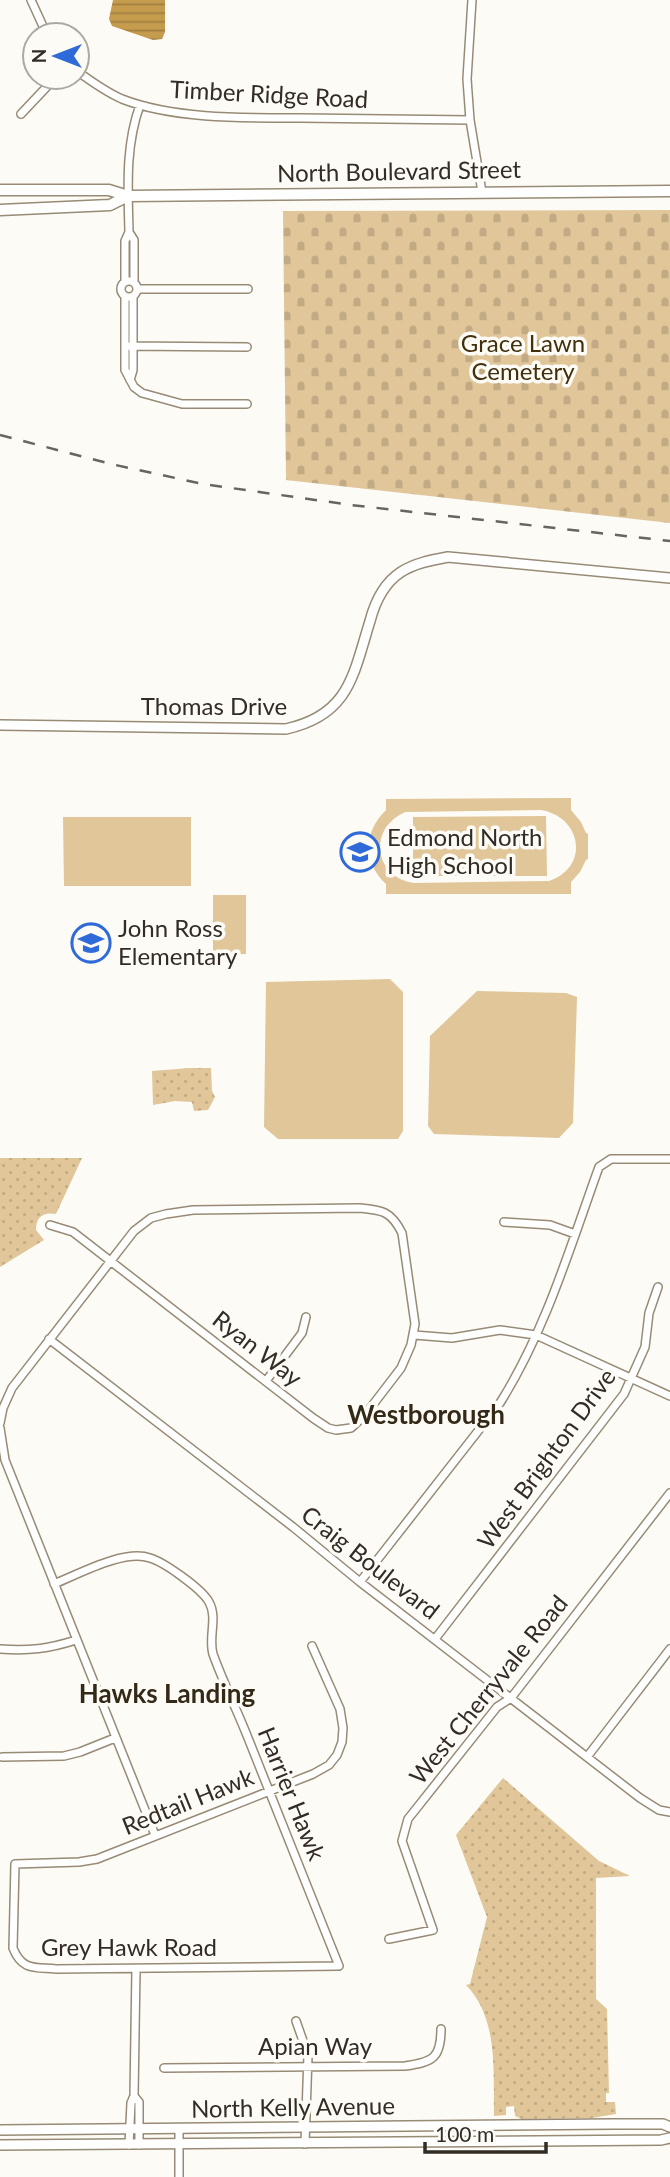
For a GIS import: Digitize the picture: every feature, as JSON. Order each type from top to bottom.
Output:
[{"type":"main road","name":"North Boulevard Street","points":[[0,190],[109,190],[128,196],[670,191]]},
{"type":"main road","name":"North Boulevard Street","points":[[0,210],[110,205],[128,196]]},
{"type":"street","points":[[31,0],[41,21]]},
{"type":"street","points":[[472,0],[468,46],[470,120],[482,192]]},
{"type":"street","name":"Timber Ridge Road","points":[[91,81],[106,92],[140,105],[225,117],[470,120]]},
{"type":"street","points":[[21,114],[43,91]]},
{"type":"street","points":[[140,105],[131,133],[129,232],[125,241],[131,289],[129,346],[133,370],[130,380],[142,393],[182,404],[247,404]]},
{"type":"street","points":[[131,289],[248,289]]},
{"type":"street","points":[[129,346],[247,347]]},
{"type":"street","name":"Thomas Drive","points":[[0,724],[286,729],[306,724],[323,715],[339,699],[352,679],[374,606],[381,593],[401,571],[430,560],[448,557],[670,578]]},
{"type":"street","points":[[360,1582],[512,1385],[554,1296],[599,1167],[611,1159],[670,1159]]},
{"type":"street","points":[[0,1423],[12,1388],[134,1231],[151,1218],[193,1210],[381,1210],[391,1217],[402,1233],[415,1313],[414,1335],[452,1338],[500,1330],[536,1335],[670,1396]]},
{"type":"street","points":[[504,1222],[550,1225],[575,1234]]},
{"type":"street","name":"Ryan Way","points":[[50,1225],[73,1232],[328,1428],[351,1428],[365,1415],[401,1368],[414,1335]]},
{"type":"street","name":"West Brighton Drive","points":[[435,1639],[624,1394],[645,1348],[649,1313],[658,1287]]},
{"type":"street","points":[[266,1381],[302,1333],[306,1317]]},
{"type":"street","name":"Craig Boulevard","points":[[49,1339],[640,1798],[659,1810],[670,1812]]},
{"type":"street","points":[[0,1429],[5,1460],[155,1835]]},
{"type":"street","name":"West Cherryvale Road","points":[[389,1939],[433,1930],[404,1852],[402,1841],[408,1819],[496,1707],[510,1698],[670,1493]]},
{"type":"street","name":"Harrier Hawk","points":[[54,1584],[127,1556],[140,1555],[153,1559],[202,1593],[209,1602],[213,1612],[213,1653],[339,1966]]},
{"type":"street","points":[[0,1649],[51,1648],[76,1640]]},
{"type":"street","name":"Redtail Hawk","points":[[15,1864],[97,1860],[313,1774],[329,1765],[342,1742],[343,1728],[340,1709],[312,1646]]},
{"type":"street","points":[[587,1757],[670,1649]]},
{"type":"street","points":[[2,1757],[64,1756],[115,1738]]},
{"type":"street","name":"Grey Hawk Road","points":[[15,1864],[13,1948],[18,1960],[28,1966],[57,1969],[136,1969],[339,1966]]},
{"type":"street","points":[[134,2145],[139,2102],[134,2096],[136,1969]]},
{"type":"street","points":[[296,2021],[306,2048],[308,2066],[305,2144]]},
{"type":"street","name":"Apian Way","points":[[164,2068],[405,2066],[431,2060],[441,2044],[441,2029]]},
{"type":"street","name":"North Kelly Avenue","points":[[0,2130],[612,2124],[670,2126]]},
{"type":"street","points":[[179,2129],[179,2177]]},
{"type":"street","name":"North Kelly Avenue","points":[[0,2145],[305,2144],[670,2138]]},
{"type":"green space","name":"Grace Lawn Cemetery","points":[[670,210],[670,523],[286,480],[283,211]]},
{"type":"green space","points":[[571,798],[571,810],[588,834],[588,859],[571,882],[571,894],[386,894],[386,884],[373,866],[369,847],[373,827],[386,810],[386,799]],"holes":[[[541,810],[555,814],[565,822],[576,843],[571,865],[549,881],[415,883],[401,879],[391,872],[380,852],[385,830],[405,812]]]},
{"type":"green space","points":[[546,816],[547,876],[413,876],[413,817]]},
{"type":"green space","points":[[63,817],[191,817],[191,886],[64,886]]},
{"type":"green space","points":[[213,895],[246,895],[246,954],[213,955]]},
{"type":"green space","points":[[390,979],[403,992],[403,1131],[398,1139],[278,1139],[264,1127],[266,982]]},
{"type":"green space","points":[[477,991],[566,993],[577,997],[573,1123],[559,1138],[434,1134],[428,1126],[430,1036]]},
{"type":"green space","points":[[211,1068],[212,1091],[215,1097],[208,1110],[194,1111],[192,1102],[175,1101],[153,1105],[152,1071]]},
{"type":"green space","points":[[0,1158],[82,1158],[56,1214],[44,1215],[37,1222],[36,1230],[44,1240],[0,1267]]},
{"type":"green space","points":[[503,1778],[599,1861],[630,1876],[596,1878],[596,1999],[607,2009],[609,2093],[606,2093],[606,2102],[615,2102],[616,2114],[592,2118],[522,2119],[515,2116],[514,2106],[506,2107],[506,2115],[494,2116],[489,2030],[477,1999],[466,1985],[470,1984],[487,1917],[456,1835]]},
{"type":"shaded area","points":[[113,0],[165,0],[165,32],[162,39],[153,40],[112,26],[109,19]]},
{"type":"railway","points":[[0,435],[111,464],[203,484],[351,505],[670,541]]},
{"type":"place","name":"Edmond North High School","points":[[360,852]]},
{"type":"place","name":"John Ross Elementary","points":[[91,943]]},
{"type":"district","name":"Westborough","points":[[426,1415]]},
{"type":"district","name":"Hawks Landing","points":[[167,1694]]}]
